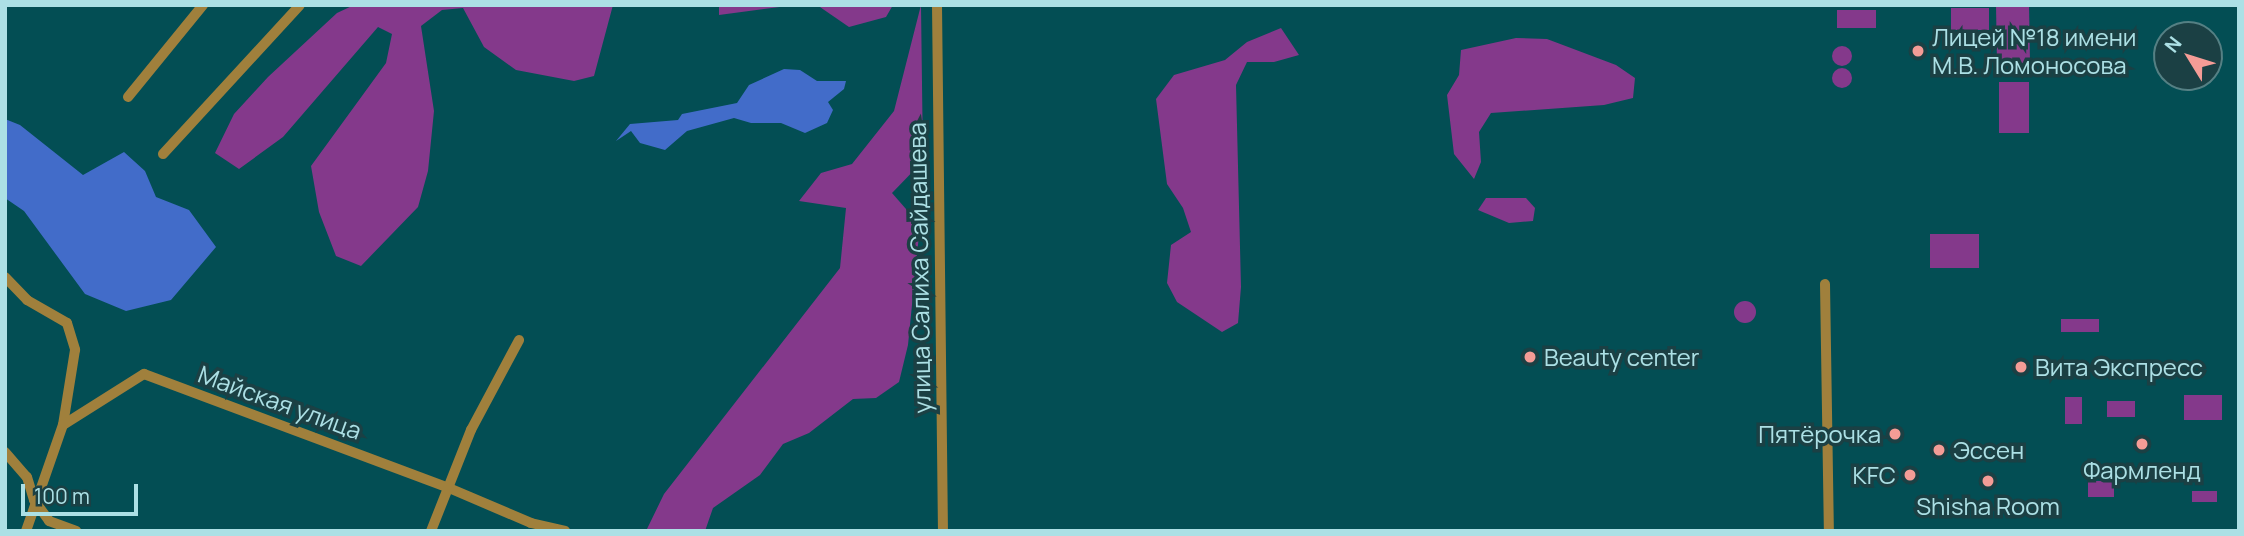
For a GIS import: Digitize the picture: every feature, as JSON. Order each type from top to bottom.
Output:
[{"type":"street","points":[[128,97],[203,5]]},
{"type":"street","points":[[163,154],[300,5]]},
{"type":"street","name":"улица Салиха Сайдашева","points":[[937,5],[943,531]]},
{"type":"street","points":[[5,277],[27,300],[67,323],[75,350],[63,425],[34,500],[26,531]]},
{"type":"street","points":[[1825,284],[1829,531]]},
{"type":"street","points":[[431,531],[471,430],[519,341]]},
{"type":"street","name":"Майская улица","points":[[63,425],[144,374],[449,488],[531,523],[565,531]]},
{"type":"street","points":[[5,452],[27,477],[34,500],[49,521],[76,531]]},
{"type":"shaded area","points":[[354,5],[613,5],[594,76],[574,81],[516,70],[484,47],[463,8],[442,10],[421,26],[434,111],[428,171],[418,207],[361,266],[336,256],[319,212],[311,166],[386,63],[392,34],[378,27],[283,137],[239,169],[215,153],[234,114],[268,77],[337,13]]},
{"type":"shaded area","points":[[719,5],[795,5],[719,15]]},
{"type":"shaded area","points":[[817,5],[893,5],[886,17],[849,27]]},
{"type":"shaded area","points":[[921,5],[923,161],[892,193],[920,225],[908,345],[899,382],[876,398],[853,399],[809,433],[783,444],[760,475],[713,508],[705,531],[646,531],[664,494],[840,268],[846,208],[799,201],[821,173],[852,164],[894,111]]},
{"type":"shaded area","points":[[1996,5],[2029,5],[2030,62],[2024,68],[1997,64]]},
{"type":"shaded area","points":[[1951,8],[1989,8],[1989,30],[1951,30]]},
{"type":"shaded area","points":[[1837,10],[1876,10],[1876,28],[1837,28]]},
{"type":"shaded area","points":[[1281,28],[1299,55],[1274,62],[1247,62],[1236,85],[1241,287],[1238,323],[1222,332],[1177,302],[1167,283],[1171,245],[1191,232],[1183,208],[1167,184],[1156,99],[1174,75],[1225,60],[1247,42]]},
{"type":"shaded area","points":[[1516,38],[1547,39],[1616,65],[1635,78],[1633,98],[1604,105],[1491,113],[1479,132],[1481,162],[1474,179],[1454,154],[1447,95],[1459,75],[1461,50]]},
{"type":"shaded area","points":[[1838,46],[1846,46],[1852,56],[1846,66],[1838,66],[1832,60],[1832,52]]},
{"type":"shaded area","points":[[1842,68],[1849,71],[1852,78],[1849,85],[1842,88],[1835,85],[1832,78],[1835,71]]},
{"type":"shaded area","points":[[1999,82],[2029,82],[2029,133],[1999,133]]},
{"type":"shaded area","points":[[1486,198],[1526,198],[1535,208],[1533,221],[1509,223],[1478,210]]},
{"type":"shaded area","points":[[1930,234],[1979,234],[1979,268],[1930,268]]},
{"type":"shaded area","points":[[1745,301],[1753,304],[1756,312],[1753,320],[1745,323],[1737,320],[1734,312],[1737,304]]},
{"type":"shaded area","points":[[2061,319],[2099,319],[2099,332],[2061,332]]},
{"type":"shaded area","points":[[2184,395],[2222,395],[2222,420],[2184,420]]},
{"type":"shaded area","points":[[2065,397],[2082,397],[2082,424],[2065,424]]},
{"type":"shaded area","points":[[2107,401],[2135,401],[2135,417],[2107,417]]},
{"type":"shaded area","points":[[2088,481],[2114,481],[2114,497],[2088,497]]},
{"type":"shaded area","points":[[2192,491],[2217,491],[2217,502],[2192,502]]},
{"type":"water","points":[[784,69],[800,70],[817,81],[846,81],[844,89],[828,102],[833,110],[827,123],[805,133],[781,123],[751,123],[734,118],[687,131],[665,150],[640,143],[631,131],[616,141],[630,124],[678,120],[682,114],[737,103],[749,85]]},
{"type":"water","points":[[5,119],[20,125],[83,175],[124,152],[145,171],[156,197],[189,210],[216,247],[171,300],[126,311],[85,294],[24,211],[5,198]]},
{"type":"place","name":"Лицей №18 имени М.В. Ломоносова","points":[[1918,51]]},
{"type":"place","name":"Beauty center","points":[[1530,357]]},
{"type":"place","name":"Вита Экспресс","points":[[2021,367]]},
{"type":"place","name":"Пятёрочка","points":[[1895,434]]},
{"type":"place","name":"Фармленд","points":[[2142,444]]},
{"type":"place","name":"Эссен","points":[[1939,450]]},
{"type":"place","name":"KFC","points":[[1910,475]]},
{"type":"place","name":"Shisha Room","points":[[1988,481]]}]
